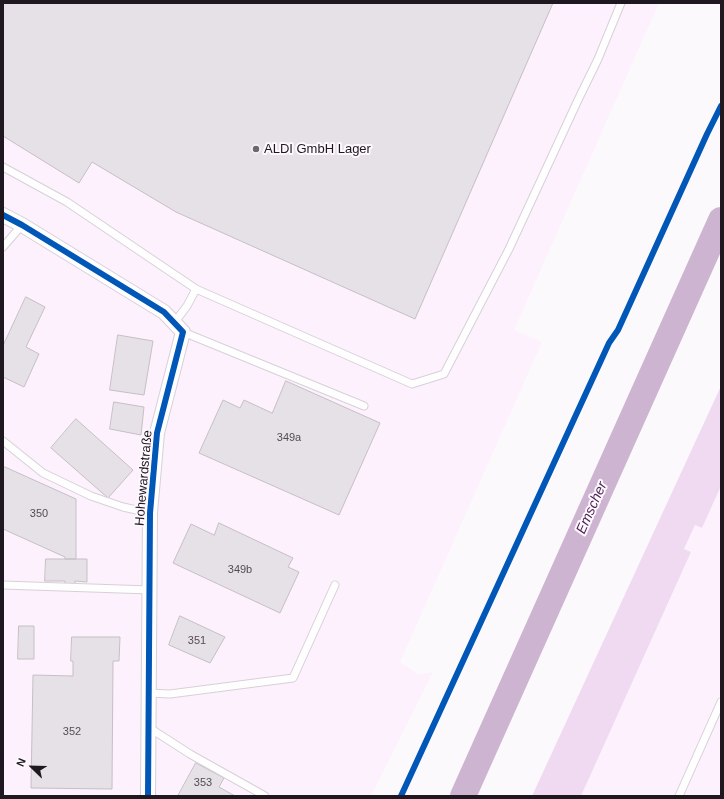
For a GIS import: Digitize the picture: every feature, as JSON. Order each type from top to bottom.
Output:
[{"type":"street","points":[[3,215],[22,225],[164,312],[178,327]]},
{"type":"street","name":"Hohewardstraße","points":[[148,796],[150,513],[157,433],[178,327]]},
{"type":"lane","points":[[3,167],[68,202],[196,289],[412,384],[444,374],[509,249],[598,59],[621,3]]},
{"type":"lane","points":[[3,247],[22,225]]},
{"type":"lane","points":[[196,289],[178,327],[364,406]]},
{"type":"lane","points":[[3,441],[44,474],[91,496],[123,507],[150,513]]},
{"type":"lane","points":[[3,585],[150,590]]},
{"type":"lane","points":[[149,693],[170,694],[293,678],[335,585]]},
{"type":"lane","points":[[679,796],[721,702]]},
{"type":"lane","points":[[148,727],[190,754],[265,796]]},
{"type":"shaded area","points":[[3,3],[659,3],[514,330],[542,342],[400,662],[418,674],[433,672],[371,796],[3,796]]},
{"type":"shaded area","points":[[721,386],[721,486],[702,528],[695,525],[684,549],[691,552],[581,796],[532,796]]},
{"type":"shaded area","points":[[721,486],[721,796],[581,796],[691,553],[684,549],[695,525],[702,528]]},
{"type":"building","name":"ALDI GmbH Lager","points":[[3,3],[553,3],[415,319],[176,212],[92,162],[79,183],[3,136]]},
{"type":"building","points":[[26,297],[45,307],[26,347],[39,354],[24,387],[3,377],[3,346]]},
{"type":"building","points":[[118,335],[153,341],[144,395],[110,390]]},
{"type":"building","points":[[286,381],[380,423],[339,515],[199,453],[223,400],[240,408],[244,400],[272,413]]},
{"type":"building","points":[[114,402],[144,407],[141,435],[110,429]]},
{"type":"building","points":[[76,419],[133,470],[108,498],[51,448]]},
{"type":"building","points":[[5,467],[76,499],[76,559],[65,559],[65,557],[3,529],[3,469]]},
{"type":"building","points":[[219,523],[293,558],[288,567],[299,572],[280,613],[173,563],[191,524],[214,535]]},
{"type":"building","points":[[46,559],[87,559],[87,582],[75,581],[75,585],[65,584],[65,581],[45,581]]},
{"type":"building","points":[[180,616],[225,637],[210,663],[169,645]]},
{"type":"building","points":[[19,626],[34,626],[34,659],[18,659]]},
{"type":"building","points":[[72,637],[120,637],[119,661],[113,661],[112,789],[31,788],[33,675],[73,676],[73,661],[71,661]]},
{"type":"building","points":[[196,763],[224,778],[219,787],[235,796],[178,796]]},
{"type":"waterway","name":"Emscher","points":[[463,796],[721,220]]},
{"type":"cycle path","points":[[401,796],[609,343],[618,330],[721,106]]},
{"type":"cycle path","points":[[3,215],[22,225],[164,312],[183,332],[157,433],[150,513],[148,796]]},
{"type":"place","name":"ALDI GmbH Lager","points":[[256,149]]}]
